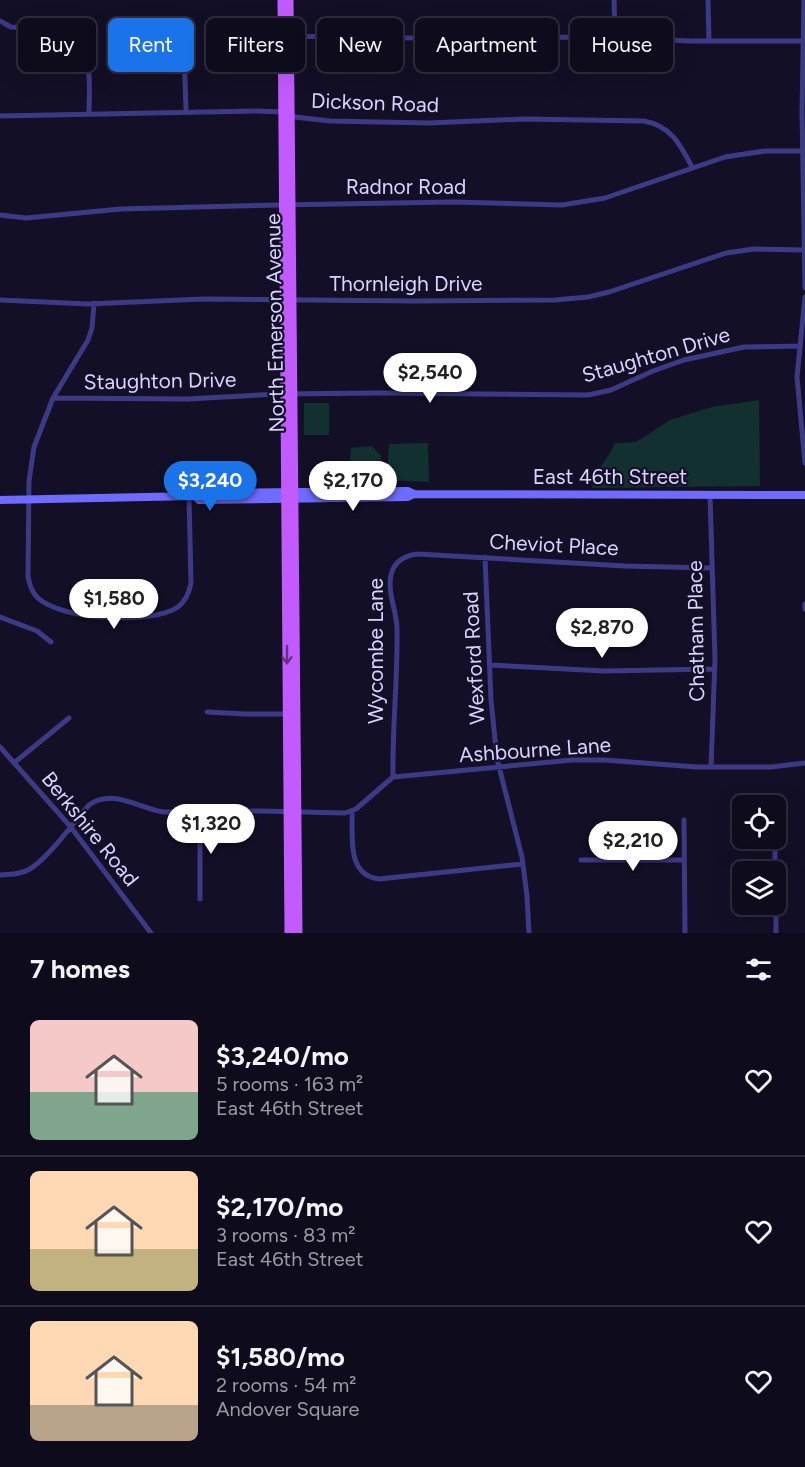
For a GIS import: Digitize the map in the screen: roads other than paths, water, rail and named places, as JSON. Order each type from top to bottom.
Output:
[{"type":"main road","name":"North Emerson Avenue","points":[[282,0],[284,18]]},
{"type":"main road","name":"North Emerson Avenue","points":[[288,18],[289,0]]},
{"type":"main road","name":"North Emerson Avenue","points":[[286,72],[292,714],[289,933]]},
{"type":"main road","name":"East 46th Street","points":[[0,500],[192,496],[199,493],[408,497],[414,494],[805,495]]},
{"type":"main road","name":"North Emerson Avenue","points":[[292,812],[298,933]]},
{"type":"street","points":[[614,0],[614,18]]},
{"type":"street","points":[[708,0],[708,41]]},
{"type":"street","points":[[804,0],[805,288]]},
{"type":"street","points":[[0,21],[11,27],[65,30],[79,41],[89,66],[89,113]]},
{"type":"street","points":[[305,36],[570,37]]},
{"type":"street","points":[[673,39],[804,41]]},
{"type":"street","points":[[185,72],[186,111]]},
{"type":"street","name":"Dickson Road","points":[[0,116],[186,111],[286,114],[330,120],[418,122],[524,119],[644,121],[671,132],[692,167]]},
{"type":"street","name":"Radnor Road","points":[[0,215],[26,218],[105,210],[287,205],[453,202],[577,204],[605,198],[725,157],[753,152],[804,151]]},
{"type":"street","name":"Thornleigh Drive","points":[[0,300],[32,303],[94,303],[183,299],[416,302],[568,299],[609,292],[726,253],[754,249],[805,250]]},
{"type":"street","points":[[805,297],[797,384],[805,463]]},
{"type":"street","points":[[94,303],[92,328],[87,343],[53,398],[34,447],[30,473],[28,577],[35,596],[45,604],[100,618],[127,619],[170,611],[181,604],[187,596],[191,581],[192,496]]},
{"type":"street","name":"Staughton Drive","points":[[53,398],[188,399],[289,394],[415,393],[588,395],[611,390],[684,360],[744,347],[800,346]]},
{"type":"street","name":"Chatham Place","points":[[710,495],[714,669],[711,767]]},
{"type":"street","name":"Cheviot Place","points":[[397,564],[405,557],[416,554],[625,566],[712,568]]},
{"type":"street","name":"Wexford Road","points":[[485,558],[492,707],[499,767],[523,864],[529,933]]},
{"type":"street","name":"Wycombe Lane","points":[[393,777],[392,734],[397,626],[390,580],[397,564]]},
{"type":"street","points":[[805,604],[805,609]]},
{"type":"street","points":[[0,617],[37,631],[51,642]]},
{"type":"street","points":[[490,665],[604,670],[714,669]]},
{"type":"street","points":[[207,712],[292,714]]},
{"type":"street","points":[[14,763],[69,718]]},
{"type":"street","name":"Berkshire Road","points":[[0,747],[70,826],[151,933]]},
{"type":"street","name":"Ashbourne Lane","points":[[393,777],[589,759],[711,767],[771,767],[805,763]]},
{"type":"street","points":[[0,875],[18,874],[30,869],[41,860],[92,802],[109,797],[120,798],[157,811],[339,814],[352,811],[393,777]]},
{"type":"street","points":[[352,811],[354,860],[360,870],[371,877],[379,879],[523,864]]},
{"type":"street","points":[[200,812],[200,899]]},
{"type":"street","points":[[684,820],[685,933]]},
{"type":"street","points":[[581,860],[684,860]]},
{"type":"street","points":[[776,915],[776,933]]}]
